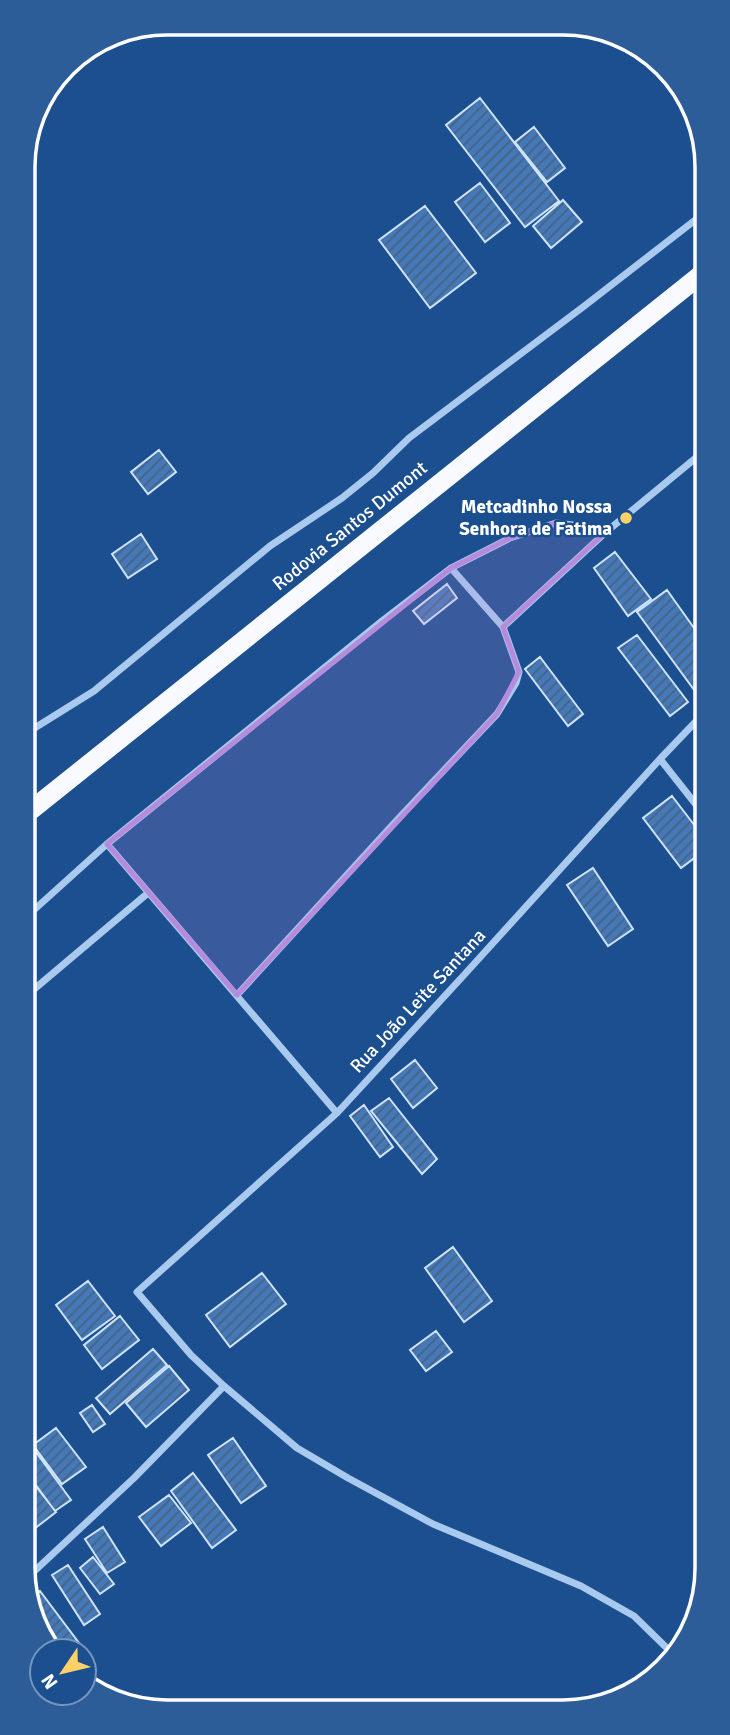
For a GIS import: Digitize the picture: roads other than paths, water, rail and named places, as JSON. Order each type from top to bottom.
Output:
[{"type":"highway","name":"Rodovia Santos Dumont","points":[[35,807],[695,280]]},
{"type":"street","points":[[35,728],[94,691],[270,546],[342,498],[409,438],[695,220]]},
{"type":"street","points":[[503,627],[607,533],[695,460]]},
{"type":"street","points":[[35,909],[107,844],[451,568],[510,538],[556,523],[607,533]]},
{"type":"street","points":[[237,995],[496,714],[516,683],[519,672],[503,627],[451,568]]},
{"type":"street","name":"Rua João Leite Santana","points":[[224,1387],[191,1355],[137,1292],[337,1113],[695,722]]},
{"type":"street","points":[[660,759],[695,803]]},
{"type":"street","points":[[107,844],[337,1113]]},
{"type":"street","points":[[35,988],[148,893]]},
{"type":"street","points":[[35,1570],[134,1478],[224,1387],[297,1448],[433,1524],[581,1587],[613,1604],[634,1616],[667,1649]]},
{"type":"place","name":"Metcadinho Nossa Senhora de Fatima","points":[[626,518]]}]
